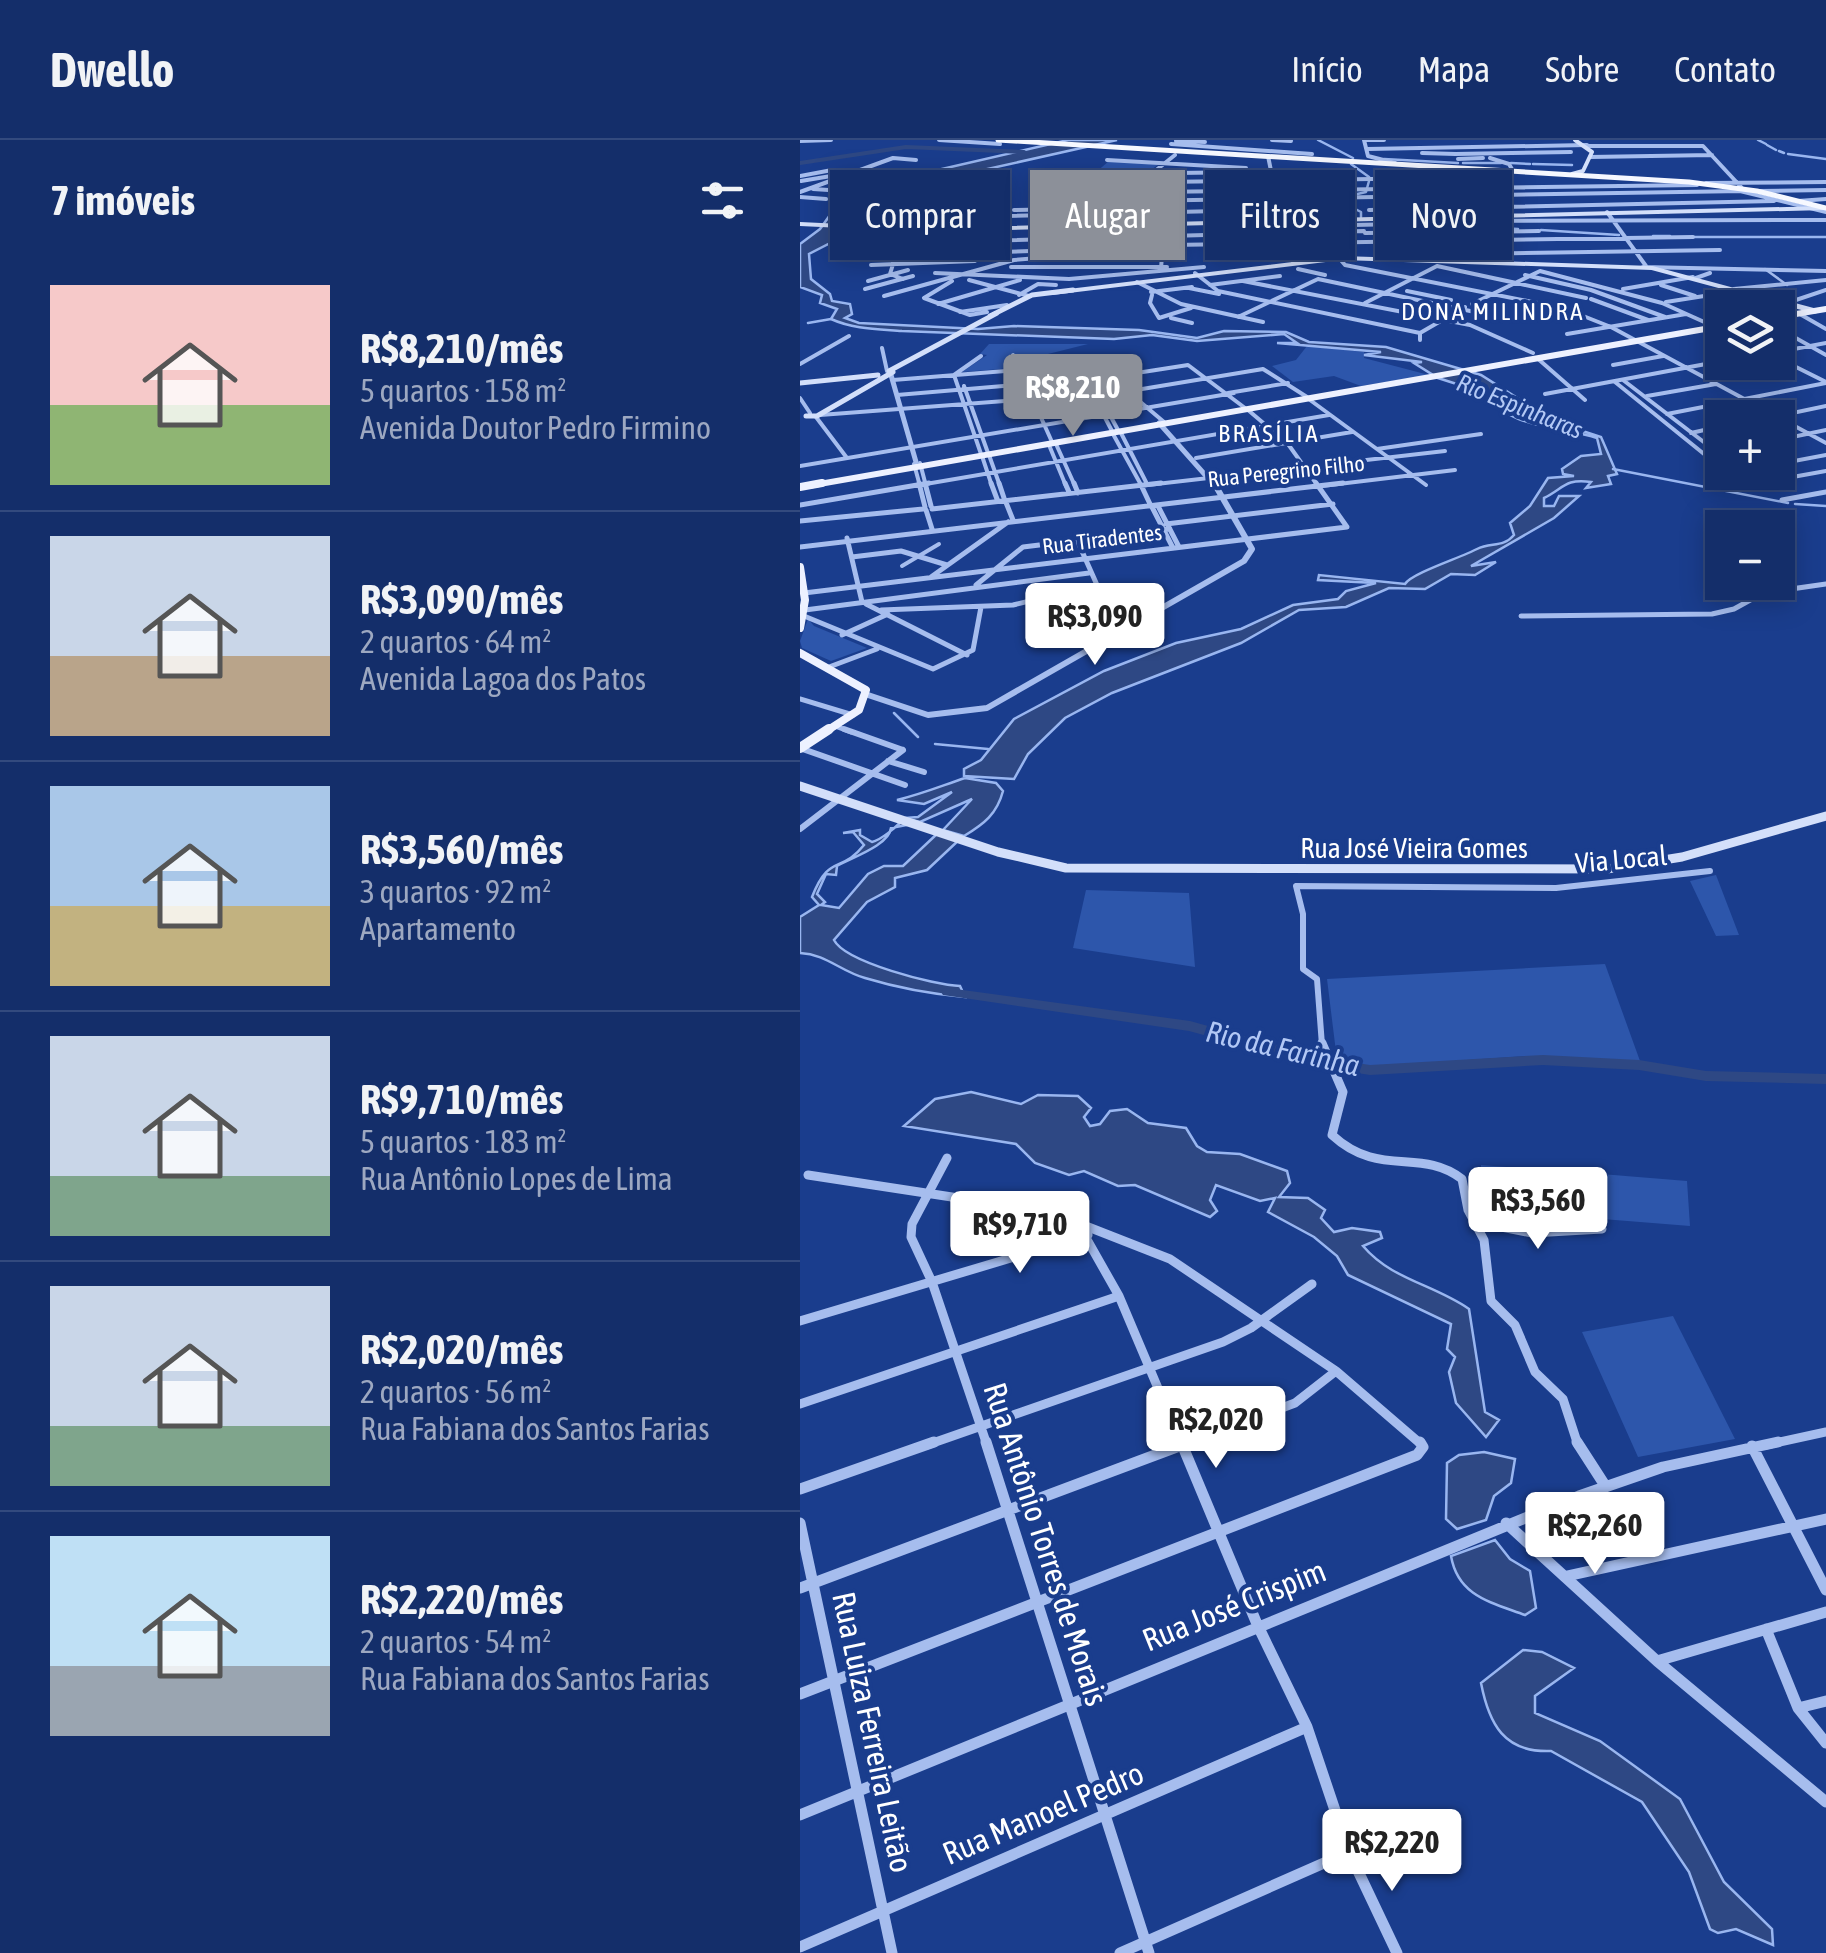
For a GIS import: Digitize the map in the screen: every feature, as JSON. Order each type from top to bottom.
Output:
[{"type":"highway","points":[[999,142],[1222,151],[1503,170]]},
{"type":"highway","points":[[1514,171],[1741,187],[1814,207],[1825,201]]},
{"type":"main road","points":[[1574,143],[1589,150],[1581,174]]},
{"type":"main road","points":[[1512,215],[1814,207]]},
{"type":"main road","points":[[801,224],[830,226]]},
{"type":"main road","points":[[1355,227],[1375,224]]},
{"type":"main road","points":[[811,416],[1022,297],[1172,278],[1192,270],[1314,260]]},
{"type":"main road","points":[[1416,260],[1513,263],[1538,269],[1557,264],[1645,267],[1742,290]]},
{"type":"main road","points":[[1795,308],[1800,310]]},
{"type":"main road","points":[[1795,312],[1826,311]]},
{"type":"main road","points":[[800,485],[1486,368],[1535,356],[1705,330]]},
{"type":"main road","points":[[800,383],[886,374]]},
{"type":"main road","points":[[800,568],[804,592],[800,628]]},
{"type":"main road","points":[[800,653],[865,686],[866,703],[800,748]]},
{"type":"main road","name":"Rua José Vieira Gomes","points":[[800,786],[998,852],[1092,870],[1633,866],[1826,816]]},
{"type":"street","points":[[939,140],[999,142]]},
{"type":"street","points":[[1272,140],[1291,140]]},
{"type":"street","points":[[1279,152],[1291,140]]},
{"type":"street","points":[[1364,140],[1384,140]]},
{"type":"street","points":[[1364,140],[1370,158],[1400,164]]},
{"type":"street","points":[[1414,140],[1418,148]]},
{"type":"street","points":[[1449,140],[1463,168]]},
{"type":"street","points":[[1484,140],[1488,147]]},
{"type":"street","points":[[1518,140],[1523,146]]},
{"type":"street","points":[[1558,140],[1574,143]]},
{"type":"street","points":[[800,141],[828,141]]},
{"type":"street","points":[[1175,142],[1284,147]]},
{"type":"street","points":[[1175,142],[1222,151],[1312,154]]},
{"type":"street","points":[[1222,151],[1232,142]]},
{"type":"street","points":[[1370,149],[1574,143]]},
{"type":"street","points":[[1589,150],[1703,146],[1741,187]]},
{"type":"street","points":[[1370,149],[1490,158],[1552,157]]},
{"type":"street","points":[[1589,150],[1710,153]]},
{"type":"street","points":[[1124,160],[1134,152]]},
{"type":"street","points":[[1456,156],[1571,152]]},
{"type":"street","points":[[1156,170],[1174,155]]},
{"type":"street","points":[[1268,156],[1270,170]]},
{"type":"street","points":[[857,170],[893,158],[916,160]]},
{"type":"street","points":[[1490,158],[1509,164],[1514,171]]},
{"type":"street","points":[[1107,160],[1257,170]]},
{"type":"street","points":[[800,179],[830,172]]},
{"type":"street","points":[[1804,173],[1825,201]]},
{"type":"street","points":[[1581,174],[1590,194]]},
{"type":"street","points":[[800,179],[830,175]]},
{"type":"street","points":[[1529,177],[1534,186]]},
{"type":"street","points":[[1544,177],[1550,186]]},
{"type":"street","points":[[1558,177],[1564,186]]},
{"type":"street","points":[[800,193],[830,178]]},
{"type":"street","points":[[800,179],[812,188],[830,190]]},
{"type":"street","points":[[826,182],[830,182]]},
{"type":"street","points":[[1512,203],[1590,194],[1826,182]]},
{"type":"street","points":[[1664,184],[1696,222]]},
{"type":"street","points":[[1557,264],[1512,187],[1741,187],[1814,207],[1817,220]]},
{"type":"street","points":[[815,198],[830,190]]},
{"type":"street","points":[[1757,191],[1825,201]]},
{"type":"street","points":[[800,193],[826,199]]},
{"type":"street","points":[[1512,200],[1559,205],[1825,201]]},
{"type":"street","points":[[1014,210],[1030,209]]},
{"type":"street","points":[[1763,209],[1773,220]]},
{"type":"street","points":[[1369,210],[1375,210]]},
{"type":"street","points":[[1607,212],[1645,267],[1826,271]]},
{"type":"street","points":[[1649,212],[1656,222]]},
{"type":"street","points":[[1512,223],[1826,220]]},
{"type":"street","points":[[1362,227],[1368,242]]},
{"type":"street","points":[[1355,228],[1375,229]]},
{"type":"street","points":[[1512,232],[1539,232]]},
{"type":"street","points":[[1010,236],[1030,238]]},
{"type":"street","points":[[1006,276],[1014,260],[1014,236]]},
{"type":"street","points":[[1512,241],[1693,238]]},
{"type":"street","points":[[1355,242],[1375,242]]},
{"type":"street","points":[[1512,254],[1720,250],[1715,244]]},
{"type":"street","points":[[1010,251],[1030,250]]},
{"type":"street","points":[[1592,252],[1600,266]]},
{"type":"street","points":[[884,296],[952,275],[1030,259]]},
{"type":"street","points":[[890,274],[894,260]]},
{"type":"street","points":[[936,267],[937,260]]},
{"type":"street","points":[[872,265],[936,267],[975,260]]},
{"type":"street","points":[[1089,288],[1100,260]]},
{"type":"street","points":[[1161,269],[1162,260]]},
{"type":"street","points":[[1338,260],[1344,265],[1551,304],[1612,327],[1745,400],[1826,382]]},
{"type":"street","points":[[1011,267],[1098,265],[1192,270],[1204,265]]},
{"type":"street","points":[[1324,275],[1344,265]]},
{"type":"street","points":[[1365,304],[1437,266],[1591,299],[1648,320]]},
{"type":"street","points":[[936,267],[1022,297],[1038,284],[1056,285]]},
{"type":"street","points":[[988,315],[970,315],[926,300],[932,290],[961,278],[1093,277],[1161,269],[1172,278]]},
{"type":"street","points":[[1472,304],[1538,269],[1662,303],[1705,322]]},
{"type":"street","points":[[1765,269],[1787,285]]},
{"type":"street","points":[[900,292],[868,281],[908,270]]},
{"type":"street","points":[[1192,270],[1218,292],[1419,336],[1465,307]]},
{"type":"street","points":[[1298,270],[1443,296],[1512,313],[1507,316]]},
{"type":"street","points":[[1591,299],[1710,273]]},
{"type":"street","points":[[890,274],[903,279]]},
{"type":"street","points":[[1524,275],[1608,295],[1666,317]]},
{"type":"street","points":[[866,289],[913,276]]},
{"type":"street","points":[[1151,293],[1280,276]]},
{"type":"street","points":[[938,304],[1029,277]]},
{"type":"street","points":[[1048,293],[1067,277]]},
{"type":"street","points":[[1238,316],[1310,280],[1465,307],[1513,320]]},
{"type":"street","points":[[1742,290],[1826,280]]},
{"type":"street","points":[[1243,281],[1488,331],[1535,356],[1585,400]]},
{"type":"street","points":[[1650,281],[1699,297]]},
{"type":"street","points":[[1137,282],[1151,293],[1192,307],[1263,322]]},
{"type":"street","points":[[1813,282],[1826,291]]},
{"type":"street","points":[[1443,296],[1462,286]]},
{"type":"street","points":[[1189,288],[1266,302]]},
{"type":"street","points":[[1795,301],[1826,291]]},
{"type":"street","points":[[1151,293],[1156,316],[1192,323]]},
{"type":"street","points":[[1662,303],[1705,296]]},
{"type":"street","points":[[960,312],[1006,306]]},
{"type":"street","points":[[1167,318],[1192,307]]},
{"type":"street","points":[[1800,310],[1826,328]]},
{"type":"street","points":[[1567,334],[1687,314]]},
{"type":"street","points":[[800,364],[849,336]]},
{"type":"street","points":[[1795,338],[1826,355]]},
{"type":"street","points":[[1795,350],[1826,344]]},
{"type":"street","points":[[882,348],[886,374],[897,395],[936,530]]},
{"type":"street","points":[[957,374],[980,356]]},
{"type":"street","points":[[1013,356],[1060,461],[1078,491]]},
{"type":"street","points":[[1613,365],[1662,356]]},
{"type":"street","points":[[1795,364],[1826,382]]},
{"type":"street","points":[[897,395],[1109,377],[1191,365],[1288,444],[1333,504],[1023,547],[973,587]]},
{"type":"street","points":[[1545,394],[1705,366]]},
{"type":"street","points":[[886,374],[1018,370]]},
{"type":"street","points":[[811,416],[1126,391],[1270,370],[1426,485]]},
{"type":"street","points":[[934,577],[1009,521],[957,374]]},
{"type":"street","points":[[800,699],[866,703],[944,715],[999,703],[1244,561],[1252,550],[1248,540],[1199,458],[1109,377]]},
{"type":"street","points":[[1088,379],[1176,547]]},
{"type":"street","points":[[1624,380],[1705,442]]},
{"type":"street","points":[[1614,382],[1705,455]]},
{"type":"street","points":[[800,466],[1288,384]]},
{"type":"street","points":[[1647,396],[1716,384]]},
{"type":"street","points":[[800,398],[845,458]]},
{"type":"street","points":[[1795,412],[1826,406]]},
{"type":"street","points":[[1667,414],[1705,407]]},
{"type":"street","points":[[800,505],[1329,415]]},
{"type":"street","points":[[1451,426],[1464,434]]},
{"type":"street","points":[[1795,426],[1826,443]]},
{"type":"street","points":[[1691,432],[1705,429]]},
{"type":"street","points":[[1795,437],[1826,430]]},
{"type":"street","points":[[1199,458],[1352,432]]},
{"type":"street","points":[[1377,449],[1481,434]]},
{"type":"street","points":[[800,521],[1445,451],[1435,439]]},
{"type":"street","points":[[1795,461],[1826,455]]},
{"type":"street","points":[[1060,461],[1069,492]]},
{"type":"street","name":"Rua Peregrino Filho","points":[[800,545],[1455,470]]},
{"type":"street","points":[[1795,477],[1826,471]]},
{"type":"street","points":[[1782,500],[1826,492]]},
{"type":"street","name":"Rua Tiradentes","points":[[804,592],[1345,528],[1348,525],[1333,504]]},
{"type":"street","points":[[896,534],[901,551]]},
{"type":"street","points":[[848,540],[862,602]]},
{"type":"street","points":[[842,635],[885,612],[1017,604],[1097,585],[1077,540]]},
{"type":"street","points":[[902,566],[939,544]]},
{"type":"street","points":[[852,557],[901,551],[950,566]]},
{"type":"street","points":[[804,613],[1089,573]]},
{"type":"street","points":[[1521,616],[1712,614],[1734,610],[1763,593],[1826,584]]},
{"type":"street","points":[[862,602],[967,655]]},
{"type":"street","points":[[804,613],[842,635],[930,668],[967,655],[974,648],[982,608]]},
{"type":"street","points":[[829,667],[877,649]]},
{"type":"street","points":[[800,829],[903,750],[835,726]]},
{"type":"street","points":[[800,748],[905,786]]},
{"type":"street","points":[[888,761],[924,772]]},
{"type":"street","points":[[1374,870],[1375,886]]},
{"type":"street","points":[[1417,870],[1418,886]]},
{"type":"street","name":"Via Local","points":[[1476,1222],[1458,1173],[1436,1166],[1364,1160],[1350,1155],[1332,1135],[1343,1092],[1322,1046],[1316,980],[1303,968],[1303,914],[1296,886],[1619,885],[1710,870]]},
{"type":"street","name":"Rua Antônio Torres de Morais","points":[[947,1158],[912,1224],[911,1237],[932,1282],[981,1427],[1034,1603],[1147,1947]]},
{"type":"street","points":[[800,1694],[1418,1455],[1423,1447],[1417,1437],[1336,1371],[1184,1266],[1029,1208],[808,1176]]},
{"type":"street","points":[[1476,1222],[1532,1233],[1602,1229]]},
{"type":"street","points":[[1476,1222],[1484,1240],[1492,1301],[1516,1325],[1535,1372],[1562,1399],[1579,1446],[1606,1486]]},
{"type":"street","points":[[800,1321],[1091,1234]]},
{"type":"street","points":[[1091,1234],[1258,1624],[1307,1727],[1349,1852],[1397,1953]]},
{"type":"street","points":[[800,1490],[1151,1369],[1238,1335],[1312,1284]]},
{"type":"street","points":[[800,1404],[1119,1296]]},
{"type":"street","points":[[806,1585],[1295,1404],[1336,1371]]},
{"type":"street","name":"Rua José Crispim","points":[[800,1815],[1258,1624],[1579,1496],[1752,1446],[1826,1432]]},
{"type":"street","points":[[1752,1446],[1826,1590]]},
{"type":"street","points":[[1566,1577],[1826,1519]]},
{"type":"street","name":"Rua Luiza Ferreira Leitão","points":[[800,1523],[806,1585],[835,1681],[892,1953]]},
{"type":"street","points":[[1506,1524],[1657,1661],[1826,1802]]},
{"type":"street","points":[[1657,1661],[1826,1612]]},
{"type":"street","points":[[1766,1629],[1798,1708],[1826,1743]]},
{"type":"street","points":[[1798,1708],[1826,1701]]},
{"type":"street","name":"Rua Manoel Pedro","points":[[800,1947],[1307,1727]]},
{"type":"street","points":[[1120,1953],[1147,1947],[1349,1852]]},
{"type":"shaded area","points":[[1109,161],[1159,164],[1151,170],[1098,170]]},
{"type":"shaded area","points":[[989,344],[1088,344],[1016,362],[1015,354],[1010,354],[1013,368],[962,372],[987,355],[980,354]]},
{"type":"shaded area","points":[[1307,346],[1364,352],[1364,358],[1429,375],[1361,386],[1334,376],[1293,382],[1272,366],[1296,360]]},
{"type":"shaded area","points":[[808,619],[814,626],[867,648],[831,661],[802,648],[800,641]]},
{"type":"shaded area","points":[[1716,875],[1739,935],[1716,936],[1690,881]]},
{"type":"shaded area","points":[[1086,890],[1189,893],[1195,967],[1073,948]]},
{"type":"shaded area","points":[[1605,964],[1640,1061],[1527,1056],[1365,1067],[1337,1060],[1327,979]]},
{"type":"shaded area","points":[[1481,1165],[1581,1173],[1582,1217],[1479,1209]]},
{"type":"shaded area","points":[[1589,1173],[1687,1181],[1690,1226],[1590,1218]]},
{"type":"shaded area","points":[[1673,1316],[1735,1439],[1638,1457],[1582,1332]]},
{"type":"water","points":[[1068,140],[1117,140],[983,170],[938,170]]},
{"type":"water","name":"Rio Espinharas","points":[[830,215],[830,243],[809,254],[811,279],[830,294],[832,301],[850,304],[852,314],[845,318],[859,323],[978,329],[1014,326],[1139,330],[1197,338],[1224,331],[1286,332],[1309,342],[1386,347],[1481,375],[1555,422],[1601,437],[1617,474],[1608,476],[1611,484],[1586,488],[1591,482],[1575,482],[1544,498],[1544,506],[1554,506],[1559,496],[1579,496],[1554,518],[1471,566],[1496,562],[1475,575],[1451,574],[1425,589],[1389,588],[1346,607],[1299,610],[1241,643],[1112,693],[1065,718],[1028,754],[1014,779],[964,776],[964,769],[981,760],[1014,719],[1104,671],[1176,643],[1241,629],[1293,605],[1338,599],[1346,591],[1376,583],[1318,580],[1319,575],[1405,584],[1426,570],[1506,542],[1514,535],[1510,523],[1530,506],[1548,478],[1574,476],[1563,474],[1562,469],[1581,456],[1601,454],[1597,438],[1521,420],[1496,405],[1488,394],[1438,378],[1414,363],[1422,362],[1364,355],[1381,352],[1277,343],[1297,343],[1284,334],[1197,341],[1152,335],[1114,339],[902,331],[848,325],[831,319],[837,309],[820,303],[822,295],[800,287],[800,244],[820,229]]},
{"type":"water","points":[[965,778],[996,783],[1003,791],[993,812],[971,832],[964,836],[943,830],[972,799],[920,822],[905,818],[918,817],[952,792],[924,804],[897,800]]},
{"type":"water","points":[[860,830],[860,835],[872,842],[890,832],[877,845],[837,866],[836,875],[826,874],[817,894],[825,902],[821,905],[839,908],[868,874],[884,866],[903,866],[939,832],[960,839],[927,870],[895,878],[895,887],[867,902],[834,940],[872,964],[960,986],[965,997],[877,982],[818,956],[800,953],[800,917],[819,905],[812,897],[818,883],[830,869],[864,845],[853,832],[843,833]]},
{"type":"water","points":[[971,1092],[1021,1104],[1038,1095],[1078,1096],[1091,1108],[1084,1117],[1090,1126],[1100,1124],[1110,1111],[1127,1109],[1148,1123],[1186,1128],[1197,1146],[1207,1152],[1240,1154],[1287,1171],[1290,1183],[1279,1197],[1308,1198],[1325,1210],[1321,1218],[1334,1232],[1352,1228],[1380,1232],[1382,1238],[1363,1246],[1374,1257],[1469,1309],[1485,1412],[1499,1420],[1486,1437],[1456,1403],[1449,1372],[1455,1357],[1447,1349],[1451,1324],[1348,1275],[1337,1256],[1314,1237],[1268,1212],[1275,1198],[1260,1201],[1216,1185],[1210,1200],[1217,1211],[1210,1217],[1135,1185],[1118,1186],[1084,1171],[1069,1175],[1035,1163],[1016,1144],[904,1126],[935,1099]]},
{"type":"water","points":[[1484,1452],[1515,1459],[1511,1483],[1494,1496],[1486,1520],[1457,1529],[1446,1519],[1447,1463],[1459,1455]]},
{"type":"water","points":[[1495,1540],[1510,1559],[1530,1571],[1536,1608],[1525,1615],[1478,1596],[1468,1589],[1455,1569],[1451,1556]]},
{"type":"water","points":[[1523,1650],[1542,1652],[1574,1668],[1535,1696],[1535,1713],[1600,1741],[1680,1799],[1724,1882],[1772,1929],[1773,1945],[1736,1929],[1718,1933],[1710,1929],[1689,1872],[1642,1802],[1551,1751],[1521,1747],[1501,1733],[1481,1683]]},
{"type":"waterway","points":[[1318,140],[1353,158]]},
{"type":"waterway","points":[[1758,140],[1766,144]]},
{"type":"waterway","points":[[1767,145],[1776,150]]},
{"type":"waterway","points":[[800,163],[906,147],[1024,152]]},
{"type":"waterway","points":[[1779,151],[1784,153]]},
{"type":"waterway","points":[[1788,154],[1826,159]]},
{"type":"waterway","points":[[1384,159],[1458,163]]},
{"type":"waterway","points":[[1463,163],[1501,163]]},
{"type":"waterway","points":[[1511,163],[1530,164]]},
{"type":"waterway","points":[[1351,164],[1369,177]]},
{"type":"waterway","points":[[1533,164],[1572,165]]},
{"type":"waterway","points":[[1361,217],[1361,212],[1336,199],[1366,192],[1369,181]]},
{"type":"waterway","points":[[1512,229],[1518,229]]},
{"type":"waterway","points":[[1541,230],[1619,235]]},
{"type":"waterway","points":[[1653,236],[1670,236]]},
{"type":"waterway","points":[[1693,237],[1826,237]]},
{"type":"waterway","points":[[808,323],[831,319]]},
{"type":"waterway","points":[[1613,469],[1788,503]]},
{"type":"waterway","points":[[1795,504],[1826,506]]},
{"type":"waterway","points":[[894,713],[918,737]]},
{"type":"waterway","points":[[935,744],[988,749]]},
{"type":"waterway","name":"Rio da Farinha","points":[[948,992],[1190,1026],[1324,1063],[1370,1070],[1543,1060],[1639,1065],[1706,1076],[1826,1079]]},
{"type":"district","name":"DONA MILINDRA","points":[[1493,311]]},
{"type":"district","name":"BRASÍLIA","points":[[1269,433]]}]
